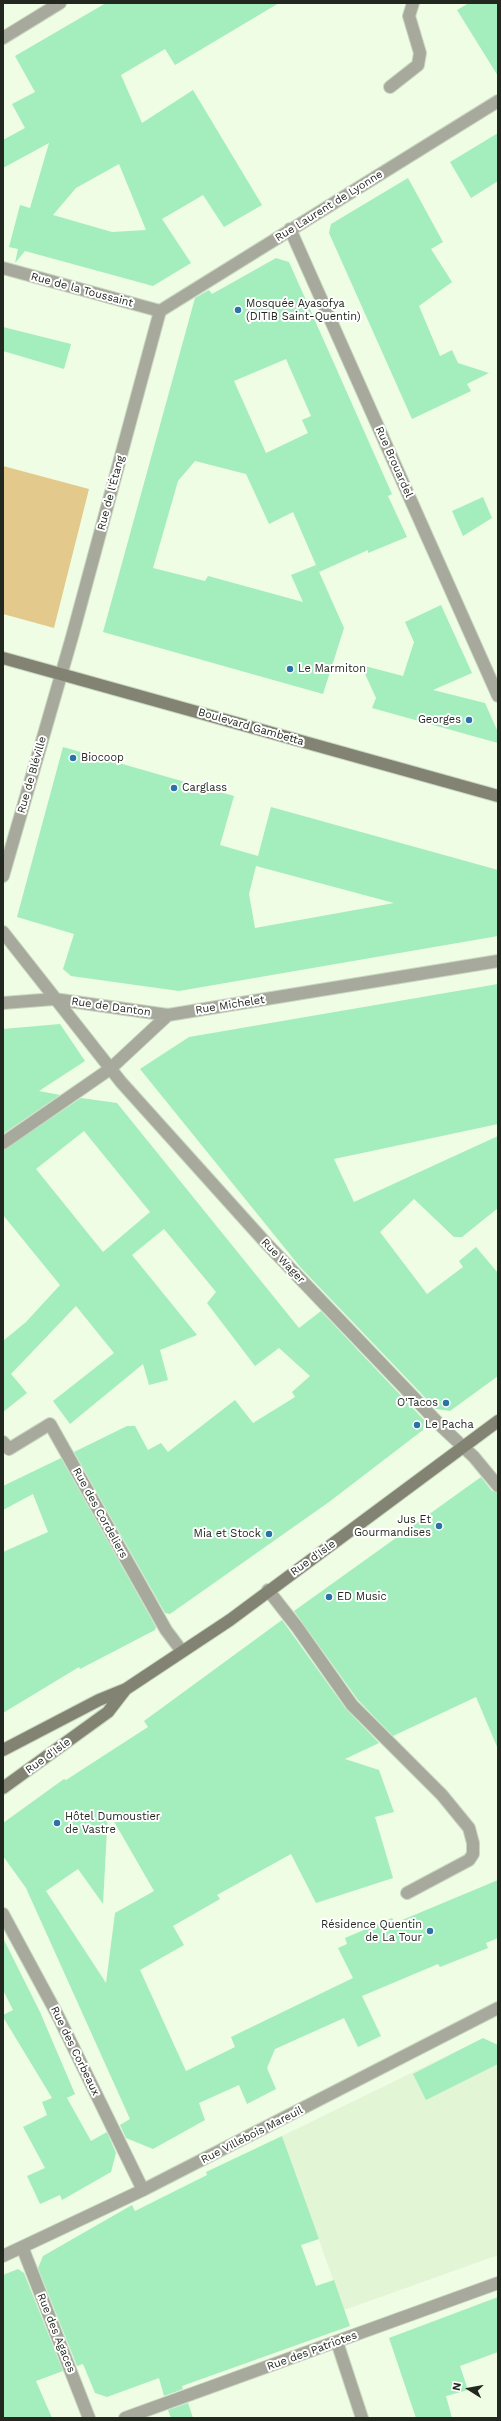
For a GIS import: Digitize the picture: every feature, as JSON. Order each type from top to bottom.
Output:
[{"type":"street","points":[[3,38],[60,3]]},
{"type":"street","points":[[390,87],[418,65],[420,52],[409,16],[414,3]]},
{"type":"street","name":"Rue Laurent de Lyonne","points":[[160,311],[498,101]]},
{"type":"street","name":"Rue Brouardel","points":[[290,229],[498,696]]},
{"type":"street","name":"Rue de la Toussaint","points":[[3,268],[160,311]]},
{"type":"street","name":"Rue de l'Étang","points":[[61,674],[160,311]]},
{"type":"street","name":"Boulevard Gambetta","points":[[3,658],[498,796]]},
{"type":"street","name":"Rue de Bléville","points":[[3,876],[61,674]]},
{"type":"street","points":[[3,932],[110,1069]]},
{"type":"street","name":"Rue Michelet","points":[[168,1015],[498,961]]},
{"type":"street","name":"Rue de Danton","points":[[3,1004],[54,999],[168,1015]]},
{"type":"street","points":[[3,1143],[110,1069],[168,1015]]},
{"type":"street","name":"Rue Wager","points":[[110,1069],[265,1242],[464,1447],[498,1486]]},
{"type":"street","name":"Rue d'Isle","points":[[3,1750],[99,1700],[126,1689],[181,1650],[230,1620],[268,1590],[498,1422]]},
{"type":"street","name":"Rue des Cordeliers","points":[[3,1442],[9,1449],[50,1424],[166,1630],[181,1650]]},
{"type":"street","points":[[268,1590],[297,1627],[352,1705],[442,1795],[469,1828],[473,1842],[473,1854],[469,1860],[407,1893]]},
{"type":"street","name":"Rue d'Isle","points":[[3,1788],[108,1712],[126,1689]]},
{"type":"street","name":"Rue des Corbeaux","points":[[3,1914],[58,2014],[143,2190]]},
{"type":"street","name":"Rue Villebois Mareuil","points":[[3,2256],[23,2249],[143,2190],[498,2008]]},
{"type":"street","name":"Rue des Agaces","points":[[23,2249],[89,2418]]},
{"type":"street","name":"Rue des Patriotes","points":[[125,2418],[498,2283]]},
{"type":"street","points":[[337,2342],[362,2418]]},
{"type":"shaded area","points":[[3,466],[89,489],[54,628],[3,614]]},
{"type":"shaded area","points":[[471,2044],[498,2051],[498,2255],[344,2310],[282,2136]]},
{"type":"building","points":[[106,3],[279,3],[175,65],[165,49],[121,75],[142,123],[193,90],[262,205],[224,227],[203,195],[162,219],[191,263],[153,286],[25,251],[15,263],[18,249],[9,247],[20,205],[30,208],[49,143],[3,168],[3,140],[25,128],[12,104],[35,92],[15,56]],"holes":[[[119,164],[146,230],[112,232],[53,215],[76,188]]]},
{"type":"building","points":[[469,3],[498,3],[498,76],[457,10]]},
{"type":"building","points":[[498,133],[498,181],[471,198],[450,162]]},
{"type":"building","points":[[408,178],[443,242],[431,249],[452,282],[419,306],[440,356],[452,350],[458,363],[489,373],[467,384],[471,391],[412,419],[329,233],[331,224]]},
{"type":"building","points":[[276,258],[289,262],[392,494],[388,496],[407,537],[368,553],[368,550],[319,572],[344,628],[323,694],[103,632],[195,298],[209,290],[212,294]],"holes":[[[286,359],[311,416],[302,420],[308,433],[266,453],[234,381]],[[195,461],[246,474],[269,524],[293,512],[316,565],[291,575],[303,602],[208,576],[205,581],[153,568],[178,481]]]},
{"type":"building","points":[[3,327],[71,344],[64,369],[3,351]]},
{"type":"building","points":[[483,497],[492,518],[463,536],[452,511]]},
{"type":"building","points":[[441,605],[472,673],[433,690],[485,703],[498,732],[498,743],[372,708],[376,698],[361,665],[403,676],[414,642],[405,622]]},
{"type":"building","points":[[63,747],[234,796],[220,845],[258,856],[271,807],[498,870],[498,936],[179,991],[71,976],[63,969],[74,934],[17,917]],"holes":[[[256,866],[394,903],[255,928],[249,894]]]},
{"type":"building","points":[[498,984],[498,1124],[334,1159],[354,1202],[498,1136],[498,1208],[462,1237],[454,1237],[414,1199],[380,1232],[427,1294],[463,1267],[459,1261],[476,1247],[498,1273],[498,1376],[450,1411],[436,1409],[301,1268],[140,1069],[189,1037]]},
{"type":"building","points":[[60,1024],[85,1061],[39,1091],[60,1095],[3,1134],[3,1029]]},
{"type":"building","points":[[81,1098],[117,1103],[299,1328],[321,1311],[424,1420],[423,1430],[329,1502],[170,1614],[165,1613],[74,1452],[127,1426],[135,1426],[148,1450],[161,1443],[168,1452],[235,1400],[253,1423],[295,1397],[292,1392],[310,1376],[279,1348],[255,1366],[207,1303],[216,1292],[164,1229],[132,1255],[197,1335],[160,1350],[168,1380],[149,1385],[143,1364],[70,1424],[53,1401],[114,1353],[76,1306],[11,1374],[27,1393],[3,1412],[3,1341],[26,1322],[60,1285],[3,1215],[3,1150]],"holes":[[[84,1131],[150,1212],[103,1252],[36,1169]]]},
{"type":"building","points":[[61,1458],[156,1627],[155,1630],[80,1669],[79,1667],[3,1713],[3,1552],[48,1532],[33,1494],[3,1510],[3,1486]]},
{"type":"building","points":[[481,1477],[492,1491],[498,1493],[498,1749],[476,1697],[393,1736],[358,1700],[294,1611]]},
{"type":"building","points":[[282,1620],[346,1709],[379,1743],[345,1759],[379,1770],[394,1812],[375,1817],[393,1878],[316,1903],[291,1854],[217,1895],[220,1899],[173,1926],[184,1945],[140,1970],[186,2071],[235,2047],[231,2037],[353,1978],[338,1948],[347,1944],[345,1938],[392,1918],[395,1923],[498,1880],[498,1938],[486,1943],[488,1948],[440,1967],[438,1964],[362,1996],[381,2036],[358,2047],[344,2018],[275,2049],[267,2068],[276,2089],[247,2104],[239,2085],[199,2103],[205,2120],[153,2149],[126,2138],[120,2125],[130,2119],[26,1888],[3,1856],[3,1823],[64,1779],[66,1780],[148,1727],[144,1721]],"holes":[[[108,1811],[154,1891],[115,1913],[106,1983],[46,1891],[78,1869],[103,1904]]]},
{"type":"building","points":[[3,1938],[40,2012],[75,2094],[67,2098],[91,2141],[107,2132],[116,2153],[111,2172],[62,2200],[60,2195],[40,2204],[27,2176],[45,2168],[23,2127],[47,2115],[42,2102],[52,2098],[3,2017],[3,2015],[13,2010],[3,1990]]},
{"type":"building","points":[[483,2038],[498,2045],[498,2064],[426,2100],[413,2074]]},
{"type":"building","points":[[282,2136],[319,2239],[301,2245],[316,2286],[334,2280],[350,2326],[182,2386],[183,2389],[164,2396],[159,2378],[107,2397],[95,2393],[83,2364],[77,2366],[38,2268],[43,2256],[132,2205],[135,2211],[207,2175],[206,2172]]},
{"type":"building","points":[[18,2269],[24,2273],[63,2371],[36,2381],[52,2418],[3,2418],[3,2275]]},
{"type":"building","points":[[498,2297],[498,2352],[460,2366],[468,2390],[446,2396],[452,2418],[416,2418],[389,2338]]},
{"type":"building","points":[[188,2403],[193,2418],[171,2418],[168,2410]]},
{"type":"place","name":"Mosquée Ayasofya (DITIB Saint-Quentin)","points":[[238,310]]},
{"type":"place","name":"Le Marmiton","points":[[290,669]]},
{"type":"place","name":"Georges","points":[[469,720]]},
{"type":"place","name":"Biocoop","points":[[73,758]]},
{"type":"place","name":"Carglass","points":[[174,788]]},
{"type":"place","name":"O'Tacos","points":[[446,1403]]},
{"type":"place","name":"Le Pacha","points":[[417,1425]]},
{"type":"place","name":"Jus Et Gourmandises","points":[[439,1526]]},
{"type":"place","name":"Mia et Stock","points":[[269,1534]]},
{"type":"place","name":"ED Music","points":[[329,1597]]},
{"type":"place","name":"Hôtel Dumoustier de Vastre","points":[[57,1823]]},
{"type":"place","name":"Résidence Quentin de La Tour","points":[[430,1931]]}]
